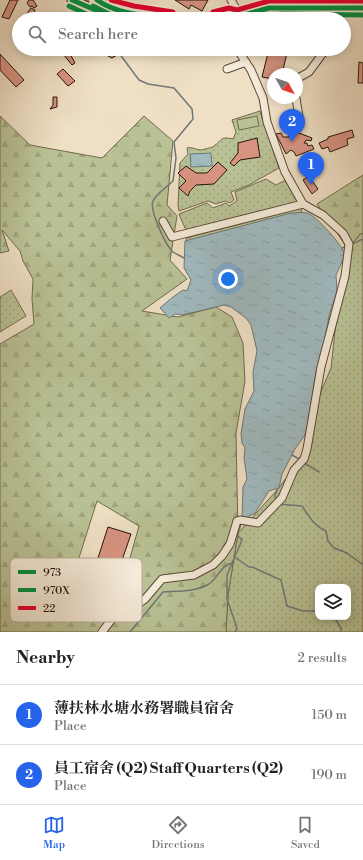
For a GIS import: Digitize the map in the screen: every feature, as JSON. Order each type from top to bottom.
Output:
[{"type":"main road","points":[[72,0],[99,12]]},
{"type":"main road","points":[[97,1],[133,12]]},
{"type":"main road","points":[[255,12],[269,8],[283,7],[363,8]]},
{"type":"street","points":[[231,0],[235,12]]},
{"type":"street","points":[[339,8],[339,12]]},
{"type":"street","points":[[142,600],[162,579],[194,575],[217,562],[230,544],[237,521],[240,520],[253,523],[262,520],[277,503],[294,470],[304,459],[308,449],[321,367],[345,276],[348,245],[343,233],[323,214],[302,204],[285,172],[262,115],[263,98],[242,56]]},
{"type":"street","points":[[303,75],[309,72],[321,56]]},
{"type":"street","points":[[227,69],[246,62]]},
{"type":"street","points":[[297,104],[300,123]]},
{"type":"street","points":[[163,221],[172,237],[302,204]]},
{"type":"street","points":[[102,632],[110,622]]},
{"type":"green space","points":[[260,111],[279,168],[249,185],[231,192],[234,200],[230,203],[225,201],[216,204],[208,201],[179,211],[180,163],[188,154],[187,148],[202,150],[213,147],[223,138],[233,139],[236,132],[232,120]]},
{"type":"green space","points":[[0,116],[30,145],[102,158],[144,116],[173,141],[167,205],[177,216],[170,260],[187,279],[142,311],[178,317],[216,307],[232,317],[243,343],[245,381],[236,433],[238,533],[228,595],[226,632],[0,632],[0,344],[34,324],[32,299],[33,279],[23,261],[20,251],[2,230],[9,251],[0,253]]},
{"type":"green space","points":[[257,116],[259,126],[239,130],[237,120]]},
{"type":"green space","points":[[363,175],[363,233],[360,234],[348,249],[317,204]]},
{"type":"green space","points":[[266,179],[276,185],[286,180],[298,202],[188,230],[185,228],[179,214],[207,203],[213,208],[226,203],[229,206],[237,201],[235,192]]},
{"type":"green space","points":[[301,208],[302,213],[187,243],[186,238]]},
{"type":"green space","points":[[363,233],[363,632],[226,632],[228,595],[238,533],[278,489],[303,455],[311,415],[331,368],[336,322],[348,249],[360,234]]},
{"type":"green space","points":[[11,290],[26,316],[0,332],[0,297]]},
{"type":"water","points":[[211,153],[212,166],[191,167],[190,154]]},
{"type":"water","points":[[291,213],[307,213],[317,219],[340,245],[345,255],[336,275],[337,291],[329,316],[323,349],[316,372],[305,435],[295,449],[282,474],[279,488],[269,491],[255,513],[244,519],[242,518],[243,487],[247,479],[244,458],[245,448],[242,443],[241,434],[245,409],[254,391],[253,372],[257,351],[251,325],[246,318],[231,307],[224,305],[182,315],[175,314],[169,318],[160,308],[183,290],[187,291],[191,280],[184,268],[185,241]]},
{"type":"building","points":[[10,0],[18,0],[9,19],[2,17]]},
{"type":"building","points":[[29,0],[33,0],[37,6],[34,8],[32,6],[30,7],[27,3]]},
{"type":"building","points":[[175,0],[208,0],[202,11],[191,5],[189,9]]},
{"type":"building","points":[[31,8],[35,10],[34,12],[28,12]]},
{"type":"building","points":[[0,54],[24,80],[16,87],[0,70]]},
{"type":"building","points":[[65,56],[71,56],[75,63],[72,65]]},
{"type":"building","points":[[267,56],[286,56],[283,68],[267,68],[267,78],[262,77]]},
{"type":"building","points":[[359,62],[363,63],[363,83],[358,83]]},
{"type":"building","points":[[63,69],[75,81],[68,86],[57,74]]},
{"type":"building","points":[[53,97],[57,97],[57,107],[50,109],[53,105]]},
{"type":"building","points":[[286,128],[312,138],[311,141],[306,140],[304,143],[307,143],[308,146],[312,145],[314,149],[296,156],[291,150],[286,154],[276,134],[281,133],[283,137],[289,137],[288,133],[284,131]]},
{"type":"building","points":[[352,130],[354,137],[347,139],[348,145],[330,152],[328,147],[322,149],[319,143],[328,139],[328,137]]},
{"type":"building","points":[[257,138],[260,157],[240,160],[234,166],[230,163],[238,153],[238,143]]},
{"type":"building","points":[[218,162],[227,170],[214,184],[196,185],[190,191],[188,196],[179,188],[186,181],[178,173],[186,166],[196,173],[207,173]]},
{"type":"building","points":[[309,176],[318,189],[312,194],[303,180]]},
{"type":"building","points":[[108,527],[131,534],[123,558],[98,558]]},
{"type":"waterway","points":[[121,56],[139,80],[148,84],[174,88],[192,109],[193,119],[174,142],[176,158],[173,181],[157,195],[152,206],[159,228],[166,243],[173,252],[184,258]]},
{"type":"waterway","points":[[352,244],[363,239]]},
{"type":"waterway","points":[[342,248],[347,246]]},
{"type":"waterway","points":[[292,455],[299,459]]},
{"type":"waterway","points":[[306,464],[319,472]]},
{"type":"waterway","points":[[276,501],[275,495],[277,490]]},
{"type":"waterway","points":[[278,504],[302,506],[309,517],[326,531],[328,541],[334,548],[347,553],[363,565]]},
{"type":"waterway","points":[[235,632],[237,628],[227,599],[227,575],[242,540],[237,535],[242,522]]},
{"type":"waterway","points":[[236,558],[249,567],[281,580],[287,606],[303,611],[315,611]]},
{"type":"waterway","points":[[142,617],[163,592],[187,591],[204,587],[209,584],[225,566],[232,563]]},
{"type":"waterway","points":[[336,620],[341,628],[341,632]]},
{"type":"waterway","points":[[130,632],[138,622]]},
{"type":"transit line","name":"973","points":[[72,0],[100,12]]},
{"type":"transit line","name":"973","points":[[97,0],[123,12]]},
{"type":"transit line","name":"22","points":[[111,0],[134,6],[173,12]]},
{"type":"transit line","name":"22","points":[[213,12],[229,8],[237,10],[269,1],[363,1]]},
{"type":"transit line","name":"970X","points":[[69,6],[82,12]]},
{"type":"transit line","name":"970X","points":[[93,6],[105,12]]},
{"type":"transit line","name":"973","points":[[255,12],[269,8],[363,8]]},
{"type":"transit line","name":"970X","points":[[351,15],[363,15]]},
{"type":"place","name":"員工宿舍 (Q2) Staff Quarters (Q2)","points":[[292,142]]},
{"type":"place","name":"薄扶林水塘水務署職員宿舍","points":[[311,185]]}]
